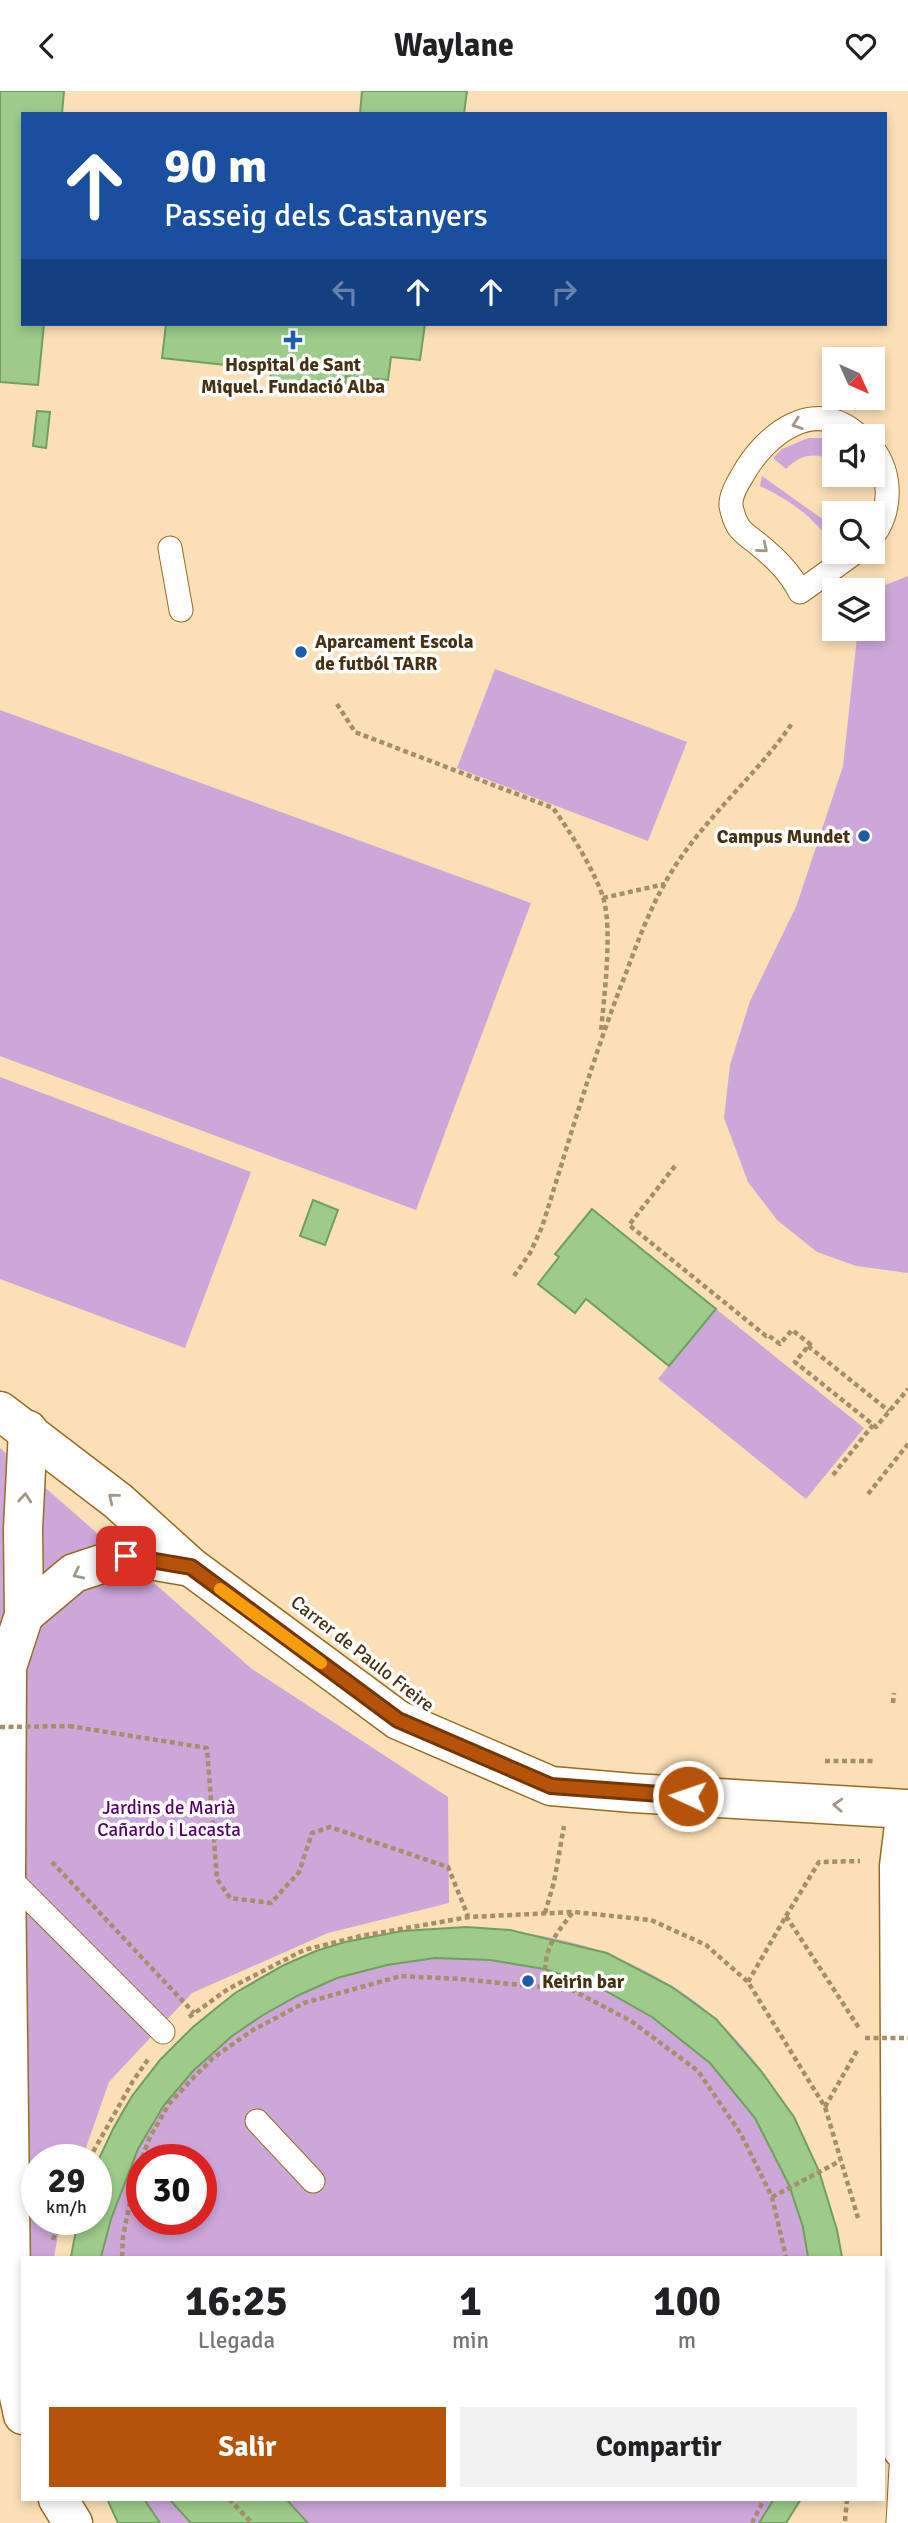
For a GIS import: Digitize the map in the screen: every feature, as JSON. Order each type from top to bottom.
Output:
[{"type":"street","name":"Carrer de Paulo Freire","points":[[14,1420],[118,1501],[191,1567],[398,1720],[551,1786],[633,1793],[907,1804]]},
{"type":"street","points":[[14,1420],[23,1529],[24,1615],[7,1667],[6,1875],[12,2364],[21,2406]]},
{"type":"street","points":[[24,1615],[74,1573],[126,1556],[191,1567]]},
{"type":"street","points":[[902,2449],[899,1865],[907,1804]]},
{"type":"street","points":[[59,2501],[73,2523]]},
{"type":"lane","points":[[839,424],[818,418],[782,429],[770,438],[750,461],[730,503],[738,527],[780,563],[800,592],[841,564]]},
{"type":"lane","points":[[885,472],[885,509]]},
{"type":"lane","points":[[170,548],[181,610]]},
{"type":"lane","points":[[6,1875],[172,2028]]},
{"type":"lane","points":[[257,2121],[313,2181]]},
{"type":"lane","points":[[898,2523],[902,2449]]},
{"type":"path","points":[[338,705],[355,732],[553,808],[573,836],[603,898],[606,969],[601,1036]]},
{"type":"path","points":[[514,1276],[530,1253],[542,1227],[601,1036],[650,912],[699,833],[766,758],[793,722]]},
{"type":"path","points":[[603,898],[665,884]]},
{"type":"path","points":[[675,1166],[629,1225],[766,1336],[780,1344],[792,1330],[889,1411]]},
{"type":"path","points":[[808,1346],[795,1362],[876,1427],[908,1389]]},
{"type":"path","points":[[833,1475],[873,1425]]},
{"type":"path","points":[[868,1494],[908,1444]]},
{"type":"path","points":[[892,1703],[894,1693]]},
{"type":"path","points":[[0,1727],[69,1726],[207,1748],[217,1879],[230,1898],[271,1903],[299,1872],[312,1833],[330,1827],[448,1867],[468,1917]]},
{"type":"path","points":[[817,1761],[873,1761]]},
{"type":"path","points":[[545,1913],[554,1882],[572,1787]]},
{"type":"path","points":[[748,1982],[820,1862],[872,1861]]},
{"type":"path","points":[[52,1862],[194,2013]]},
{"type":"path","points":[[172,2028],[228,1989],[304,1951],[361,1935],[468,1917],[545,1913],[574,1912],[651,1920],[706,1945],[748,1982],[825,2107],[859,2219]]},
{"type":"path","points":[[547,1987],[544,1969],[552,1939],[574,1912]]},
{"type":"path","points":[[786,1916],[861,2031]]},
{"type":"path","points":[[122,2256],[135,2176],[150,2137],[169,2104],[192,2079],[213,2058],[253,2030],[304,2003],[401,1976],[572,1990],[631,2021],[698,2071],[741,2134],[772,2197],[786,2256]]},
{"type":"path","points":[[865,2038],[908,2038]]},
{"type":"path","points":[[825,2107],[860,2045]]},
{"type":"path","points":[[97,2144],[150,2056]]},
{"type":"path","points":[[772,2197],[840,2161]]},
{"type":"path","points":[[231,2501],[251,2523]]},
{"type":"path","points":[[752,2523],[763,2501]]},
{"type":"path","points":[[845,2521],[847,2501]]},
{"type":"green space","points":[[808,438],[822,438],[822,457],[808,456],[797,460],[786,469],[773,458],[782,449]]},
{"type":"green space","points":[[762,476],[822,519],[822,532],[802,511],[760,486]]},
{"type":"green space","name":"Campus Mundet","points":[[908,576],[908,1273],[856,1266],[817,1252],[777,1220],[748,1182],[724,1118],[730,1065],[750,1001],[796,907],[843,766],[857,641],[885,641],[885,585]]},
{"type":"green space","points":[[495,669],[687,742],[648,841],[457,768]]},
{"type":"green space","points":[[0,710],[531,903],[416,1210],[0,1056]]},
{"type":"green space","points":[[0,1077],[251,1172],[185,1348],[0,1279]]},
{"type":"green space","points":[[716,1309],[864,1428],[806,1499],[658,1379]]},
{"type":"green space","name":"Jardins de Marià Cañardo i Lacasta","points":[[0,1448],[252,1669],[448,1797],[449,1903],[328,1933],[192,1993],[109,2082],[87,2144],[21,2144],[21,2235],[58,2235],[54,2256],[21,2256],[0,2314]]},
{"type":"green space","points":[[466,1927],[519,1932],[592,1948],[651,1974],[680,1991],[706,2010],[741,2045],[782,2099],[814,2159],[826,2191],[842,2256],[71,2256],[75,2235],[112,2235],[112,2144],[109,2144],[113,2130],[136,2090],[169,2051],[226,1999],[270,1971],[315,1952],[371,1937]]},
{"type":"green space","points":[[108,2501],[800,2501],[786,2523],[118,2523]]},
{"type":"building","points":[[0,91],[64,91],[62,112],[21,112],[21,326],[44,326],[38,385],[0,382]]},
{"type":"building","points":[[362,91],[467,91],[464,112],[360,112]]},
{"type":"building","name":"Hospital de Sant Miquel. Fundació Alba","points":[[166,326],[425,326],[420,360],[391,357],[388,380],[346,376],[345,389],[270,381],[271,370],[162,358]]},
{"type":"building","points":[[37,411],[50,412],[46,448],[33,446]]},
{"type":"building","points":[[313,1200],[338,1210],[325,1245],[300,1236]]},
{"type":"building","points":[[592,1209],[716,1309],[669,1366],[586,1299],[575,1313],[538,1284],[559,1257],[555,1254]]},
{"type":"building","points":[[466,1927],[510,1930],[607,1953],[672,1987],[716,2019],[761,2071],[794,2117],[819,2171],[842,2256],[808,2256],[803,2227],[789,2185],[755,2118],[710,2063],[652,2017],[595,1985],[544,1969],[490,1960],[435,1958],[387,1965],[337,1978],[297,1996],[232,2036],[193,2071],[164,2105],[141,2144],[126,2144],[126,2180],[112,2216],[112,2144],[106,2144],[132,2096],[160,2060],[193,2027],[235,1993],[284,1965],[345,1942],[402,1931]]},
{"type":"building","points":[[75,2235],[107,2235],[101,2256],[71,2256]]},
{"type":"building","points":[[108,2501],[145,2501],[160,2523],[118,2523]]},
{"type":"building","points":[[171,2501],[288,2501],[308,2523],[191,2523]]},
{"type":"building","points":[[773,2501],[800,2501],[786,2523],[759,2523]]},
{"type":"slow traffic","points":[[220,1589],[321,1663]]},
{"type":"place","name":"Hospital de Sant Miquel. Fundació Alba","points":[[293,340]]},
{"type":"place","name":"Aparcament Escola de futból TARR","points":[[301,652]]},
{"type":"place","name":"Campus Mundet","points":[[864,836]]},
{"type":"place","name":"Keirin bar","points":[[528,1981]]},
{"type":"route","points":[[126,1556],[191,1567],[398,1720],[551,1786],[688,1796]]}]
